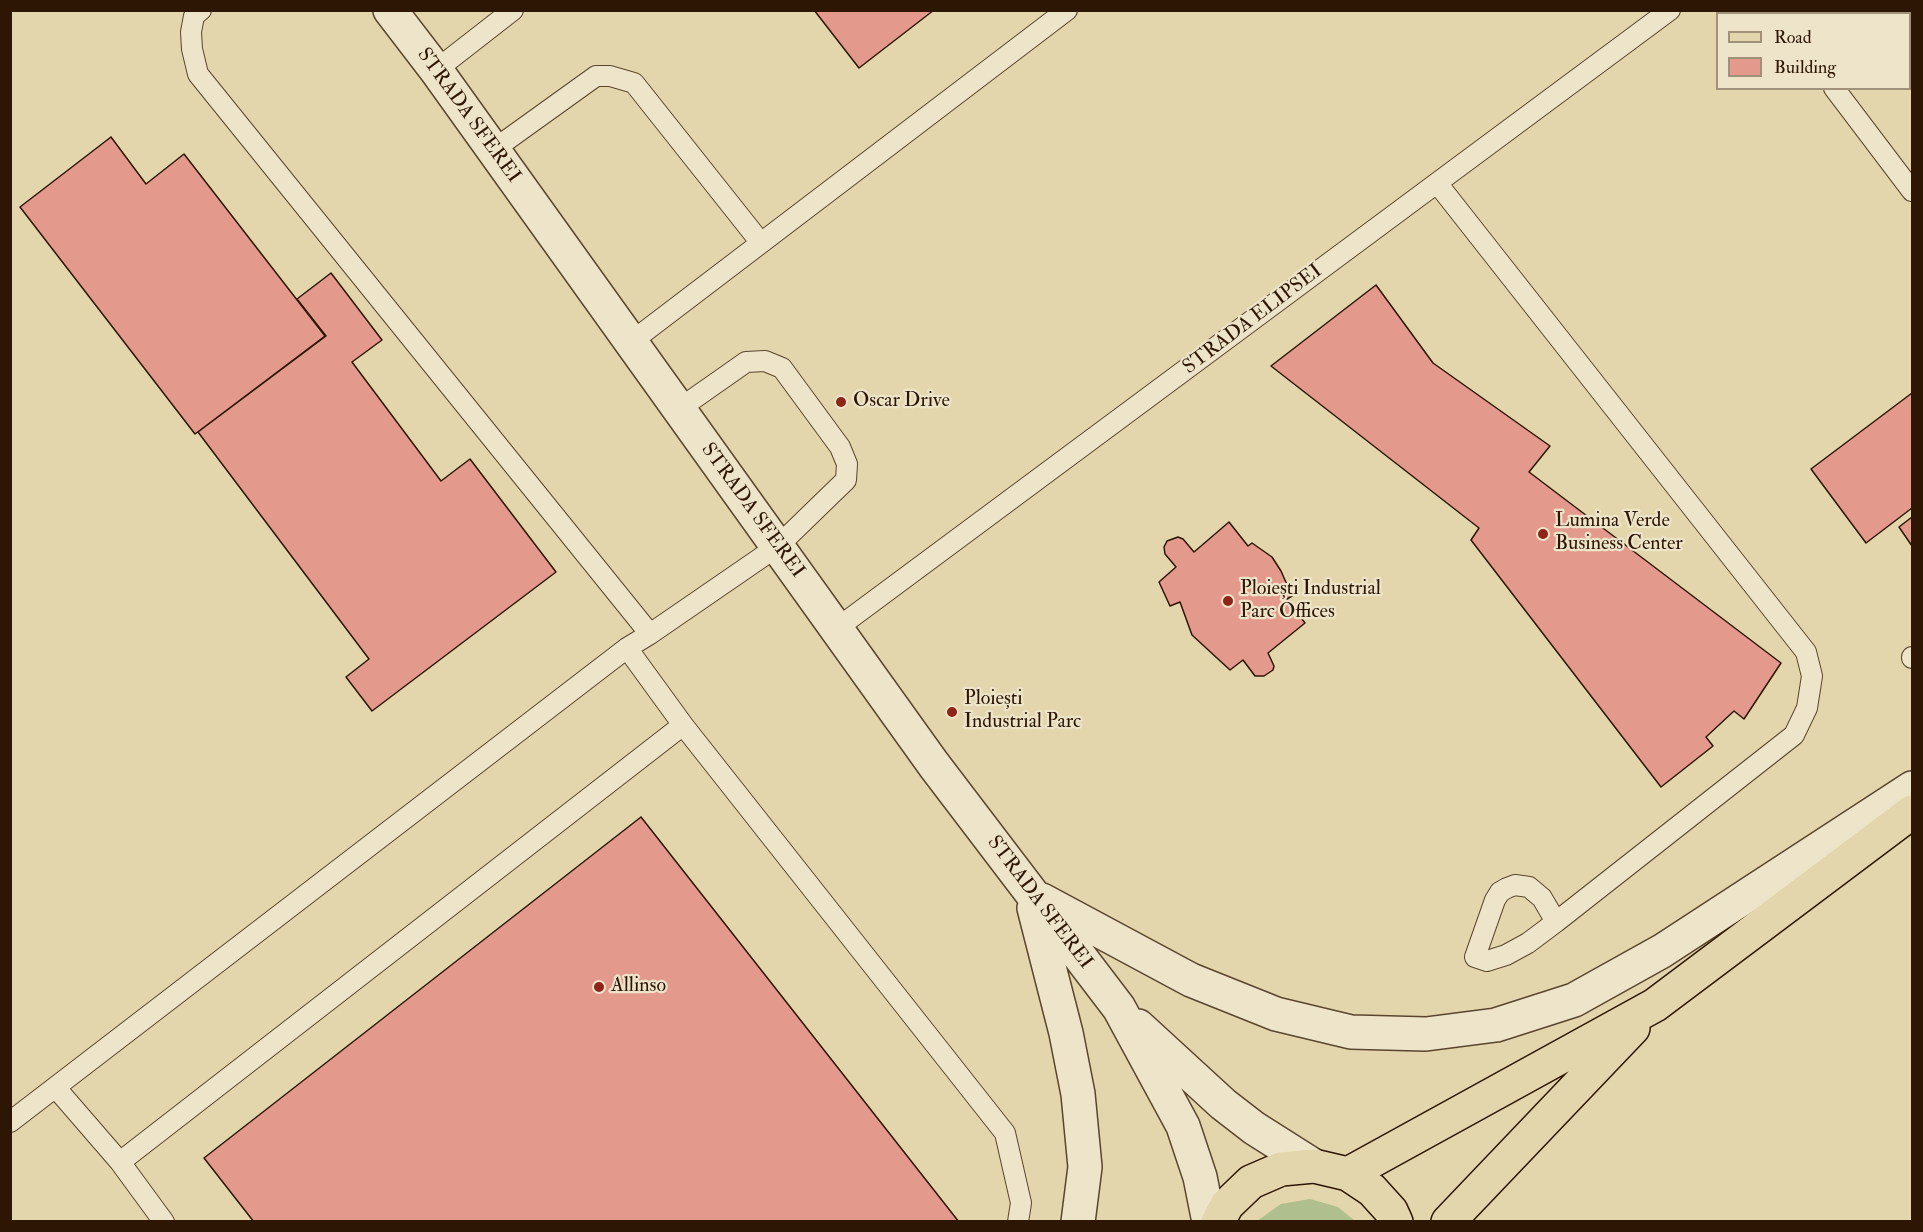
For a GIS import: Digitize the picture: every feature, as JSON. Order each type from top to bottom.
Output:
[{"type":"main road","points":[[1348,1174],[1655,1005],[1912,812]]},
{"type":"main road","points":[[1448,1221],[1655,1005]]},
{"type":"main road","points":[[1218,1221],[1227,1205],[1251,1182],[1281,1169],[1314,1166],[1348,1174],[1372,1190],[1391,1211],[1396,1221]]},
{"type":"street","name":"STRADA SFEREI","points":[[390,10],[436,70],[934,765],[1119,1008],[1183,1126],[1200,1177],[1209,1221]]},
{"type":"street","points":[[1031,894],[1191,981],[1276,1014],[1350,1032],[1425,1034],[1496,1025],[1574,1000],[1662,951],[1912,788]]},
{"type":"street","points":[[1031,894],[1066,1033],[1078,1094],[1085,1167],[1078,1221]]},
{"type":"street","name":"STRADA SFEREI","points":[[1119,1008],[1223,1104],[1254,1128],[1314,1166]]},
{"type":"lane","points":[[201,10],[194,16],[192,32],[192,49],[198,74],[650,634]]},
{"type":"lane","points":[[436,70],[513,10]]},
{"type":"lane","points":[[631,342],[1067,10]]},
{"type":"lane","name":"STRADA ELIPSEI","points":[[836,628],[1670,10]]},
{"type":"lane","points":[[493,150],[596,76],[610,76],[634,83],[761,243]]},
{"type":"lane","points":[[1836,90],[1912,190]]},
{"type":"lane","points":[[1437,183],[1806,652],[1812,676],[1807,708],[1794,735],[1556,922]]},
{"type":"lane","points":[[10,1122],[627,648],[778,546],[846,480],[847,464],[840,447],[782,368],[765,361],[746,362],[679,409]]},
{"type":"lane","points":[[627,648],[682,725],[1005,1133],[1021,1203],[1018,1221]]},
{"type":"lane","points":[[120,1162],[682,725]]},
{"type":"lane","points":[[56,1088],[120,1162],[165,1221]]},
{"type":"green space","points":[[1310,1199],[1338,1207],[1355,1221],[1257,1221],[1281,1204]]},
{"type":"building","points":[[814,10],[934,10],[859,68]]},
{"type":"building","points":[[111,137],[146,184],[184,154],[325,336],[195,434],[20,207]]},
{"type":"building","points":[[331,273],[382,340],[352,362],[441,481],[470,459],[556,572],[372,711],[346,677],[369,659],[198,432],[326,336],[297,299]]},
{"type":"building","name":"Lumina Verde Business Center","points":[[1376,285],[1433,363],[1550,446],[1529,472],[1781,663],[1744,719],[1734,711],[1706,737],[1713,746],[1661,787],[1471,540],[1479,528],[1271,366]]},
{"type":"building","points":[[1912,393],[1912,508],[1866,543],[1811,469]]},
{"type":"building","points":[[1912,517],[1912,546],[1899,527]]},
{"type":"building","name":"Ploiești Industrial Parc Offices","points":[[1229,522],[1248,546],[1252,543],[1272,557],[1292,596],[1287,599],[1305,623],[1268,653],[1274,666],[1273,670],[1264,676],[1255,676],[1243,660],[1230,670],[1192,635],[1180,602],[1170,606],[1159,582],[1176,567],[1165,554],[1164,547],[1167,541],[1178,537],[1183,539],[1194,552]]},
{"type":"building","name":"Allinso","points":[[641,817],[959,1222],[254,1222],[204,1158]]},
{"type":"place","name":"Oscar Drive","points":[[841,402]]},
{"type":"place","name":"Lumina Verde Business Center","points":[[1543,534]]},
{"type":"place","name":"Ploiești Industrial Parc Offices","points":[[1228,601]]},
{"type":"place","name":"Ploiești Industrial Parc","points":[[952,712]]},
{"type":"place","name":"Allinso","points":[[599,987]]}]
